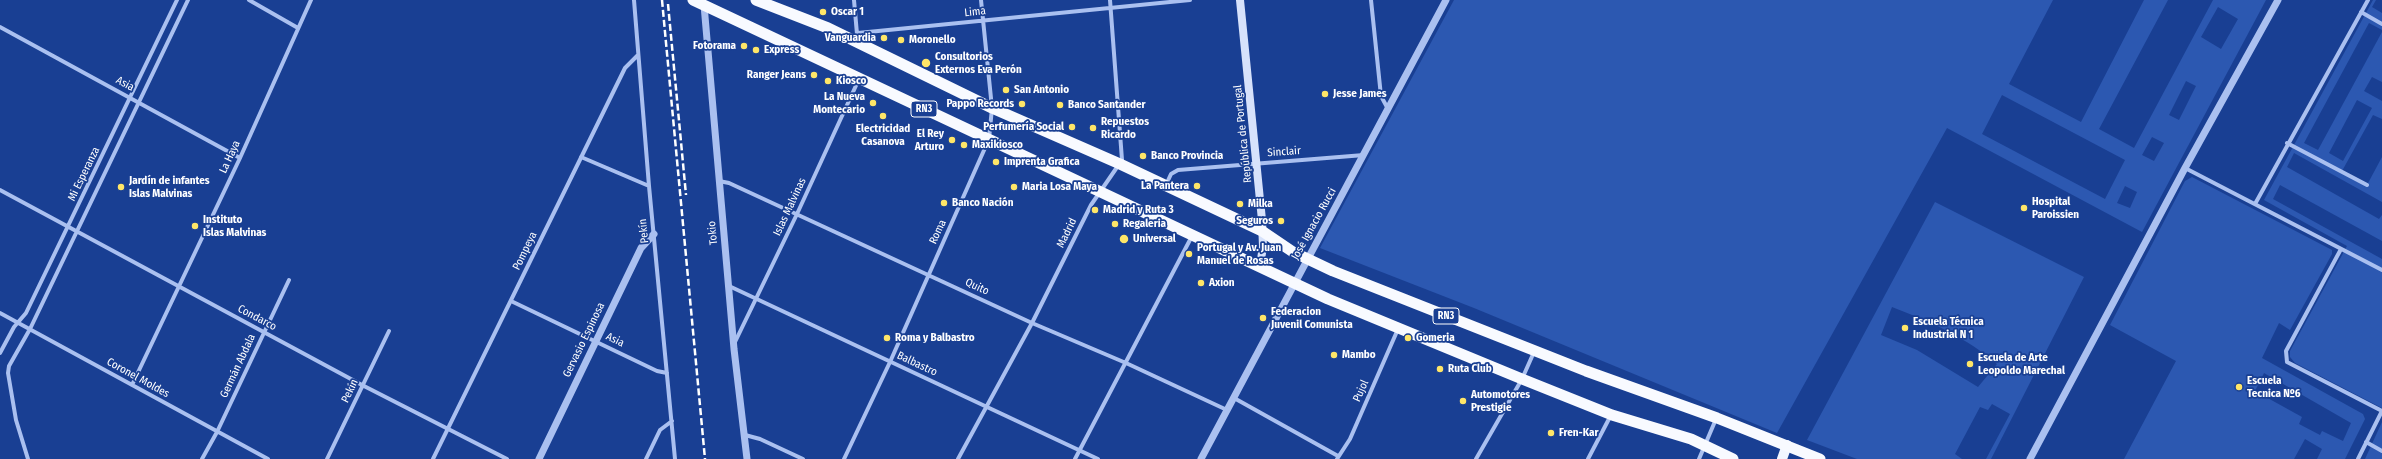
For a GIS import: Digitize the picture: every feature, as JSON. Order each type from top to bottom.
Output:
[{"type":"highway","name":"RN3","points":[[693,0],[1260,265],[1294,284],[1612,415],[1706,446],[1734,459]]},
{"type":"highway","name":"RN3","points":[[756,0],[828,28],[856,37],[992,108],[1120,164],[1262,231],[1307,259],[1333,271],[1534,353],[1717,418],[1820,459]]},
{"type":"main road","name":"República de Portugal","points":[[1240,0],[1257,163],[1263,247],[1260,265]]},
{"type":"main road","points":[[1782,459],[1787,446]]},
{"type":"street","name":"Mi Esperanza","points":[[0,352],[17,323],[26,313],[178,0]]},
{"type":"street","name":"Mi Esperanza","points":[[28,459],[16,420],[8,372],[9,366],[30,329],[188,0]]},
{"type":"street","points":[[249,0],[298,28]]},
{"type":"street","name":"La Haya","points":[[132,385],[240,158],[311,0]]},
{"type":"street","name":"Pekín","points":[[634,0],[649,186],[675,459]]},
{"type":"street","points":[[854,0],[856,37]]},
{"type":"street","name":"Roma","points":[[844,459],[890,362],[989,139],[992,108],[981,0]]},
{"type":"street","points":[[1110,0],[1122,154],[1120,164]]},
{"type":"street","name":"Lima","points":[[856,37],[983,21],[1190,0]]},
{"type":"street","points":[[1371,0],[1381,96],[1388,110]]},
{"type":"street","name":"José Ignacio Rucci","points":[[1201,459],[1307,259],[1365,155],[1446,0]]},
{"type":"street","points":[[2030,459],[2185,168],[2278,0]]},
{"type":"street","points":[[2255,204],[2287,143],[2368,0]]},
{"type":"street","name":"Tokio","points":[[704,5],[734,342],[747,459]]},
{"type":"street","points":[[2361,12],[2382,24]]},
{"type":"street","name":"Asia","points":[[0,27],[240,158]]},
{"type":"street","name":"Pompeya","points":[[433,459],[625,68],[638,55]]},
{"type":"street","name":"Islas Malvinas","points":[[734,342],[757,299],[859,78]]},
{"type":"street","points":[[2287,143],[2366,185]]},
{"type":"street","name":"Sinclair","points":[[1165,186],[1171,174],[1178,170],[1365,155]]},
{"type":"street","points":[[581,157],[649,186]]},
{"type":"street","name":"Madrid","points":[[958,459],[1032,323],[1099,190],[1120,164]]},
{"type":"street","points":[[2185,168],[2382,270]]},
{"type":"street","name":"Quito","points":[[719,181],[729,183],[1032,323],[1126,363],[1228,410]]},
{"type":"street","name":"Condarco","points":[[0,190],[179,288],[264,331],[447,430],[506,459]]},
{"type":"street","name":"Gervasio Espinosa","points":[[539,459],[595,340],[641,248],[654,234]]},
{"type":"street","points":[[1076,459],[1193,234]]},
{"type":"street","points":[[2341,249],[2286,352],[2285,358],[2287,362],[2382,411],[2358,459]]},
{"type":"street","name":"Germán Abdala","points":[[202,459],[217,432],[289,280]]},
{"type":"street","name":"Balbastro","points":[[729,286],[1098,459]]},
{"type":"street","name":"Asia","points":[[511,301],[657,371],[667,373]]},
{"type":"street","name":"Coronel Moldes","points":[[0,313],[268,459]]},
{"type":"street","name":"Pujol","points":[[1338,458],[1350,439],[1398,328]]},
{"type":"street","name":"Pekín","points":[[327,459],[389,331]]},
{"type":"street","points":[[1476,459],[1522,379],[1534,353]]},
{"type":"street","points":[[1234,398],[1338,458]]},
{"type":"street","points":[[1588,459],[1612,415]]},
{"type":"street","points":[[1699,459],[1717,418]]},
{"type":"street","points":[[646,459],[660,430],[672,421]]},
{"type":"street","points":[[744,435],[760,439],[803,459]]},
{"type":"street","points":[[2366,442],[2382,451]]},
{"type":"shaded area","points":[[1454,0],[2053,0],[2009,84],[2081,122],[2144,0],[2168,0],[2099,129],[2134,148],[2213,0],[2266,0],[2142,232],[1947,128],[1777,433],[1474,308],[1320,248]],"holes":[[[2218,7],[2238,19],[2221,49],[2201,37]],[[2186,81],[2196,86],[2179,120],[2169,115]],[[2002,95],[2125,160],[2105,199],[1982,134]],[[2152,137],[2164,143],[2154,161],[2142,155]],[[2125,186],[2137,192],[2130,208],[2117,203]]]},
{"type":"shaded area","points":[[2373,0],[2376,0],[2372,7],[2382,13],[2382,30],[2369,23],[2304,143],[2318,150],[2382,32],[2382,82],[2372,77],[2364,91],[2382,101],[2382,119],[2373,115],[2342,171],[2367,185],[2382,157],[2382,202],[2294,153],[2287,167],[2379,219],[2382,215],[2382,241],[2280,185],[2273,199],[2382,259],[2382,408],[2295,363],[2290,357],[2290,351],[2347,246],[2264,200]],"holes":[[[2357,100],[2372,108],[2343,161],[2329,153]]]},
{"type":"shaded area","points":[[2192,177],[2332,250],[2332,254],[2290,330],[2279,323],[2262,358],[2363,414],[2365,419],[2345,459],[2317,459],[2322,449],[2305,439],[2294,459],[2124,459],[2176,361],[2110,325],[2185,181]],"holes":[[[2264,373],[2351,423],[2343,441],[2322,431],[2320,435],[2299,424],[2302,417],[2255,391]]]},
{"type":"shaded area","points":[[1935,202],[2084,277],[1991,459],[1986,459],[2010,414],[1992,404],[1988,410],[1980,407],[1955,454],[1962,459],[1857,459],[1807,440]],"holes":[[[1892,307],[1934,324],[1960,338],[1997,364],[1978,387],[1917,350],[1881,335]]]},
{"type":"shaded area","points":[[2382,422],[2382,459],[2365,459]]},
{"type":"railway","points":[[662,0],[705,459]]},
{"type":"railway","points":[[668,4],[686,195]]},
{"type":"place","name":"Oscar 1","points":[[823,12]]},
{"type":"place","name":"Vanguardia","points":[[884,38]]},
{"type":"place","name":"Moronello","points":[[901,40]]},
{"type":"place","name":"Fotorama","points":[[744,46]]},
{"type":"place","name":"Express","points":[[756,50]]},
{"type":"place","name":"Consultorios Externos Eva Perón","points":[[926,63]]},
{"type":"place","name":"Ranger Jeans","points":[[814,75]]},
{"type":"place","name":"Kiosco","points":[[828,81]]},
{"type":"place","name":"San Antonio","points":[[1006,90]]},
{"type":"place","name":"Jesse James","points":[[1325,94]]},
{"type":"place","name":"La Nueva Montecario","points":[[873,103]]},
{"type":"place","name":"Pappo Records","points":[[1022,104]]},
{"type":"place","name":"Banco Santander","points":[[1060,105]]},
{"type":"place","name":"Electricidad Casanova","points":[[883,116]]},
{"type":"place","name":"Perfumería Social","points":[[1072,127]]},
{"type":"place","name":"Repuestos Ricardo","points":[[1093,128]]},
{"type":"place","name":"El Rey Arturo","points":[[952,140]]},
{"type":"place","name":"Maxikiosco","points":[[964,145]]},
{"type":"place","name":"Banco Provincia","points":[[1143,156]]},
{"type":"place","name":"Imprenta Grafica","points":[[996,162]]},
{"type":"place","name":"La Pantera","points":[[1197,186]]},
{"type":"place","name":"Jardín de infantes Islas Malvinas","points":[[121,187]]},
{"type":"place","name":"Maria Losa Maya","points":[[1014,187]]},
{"type":"place","name":"Banco Nación","points":[[944,203]]},
{"type":"place","name":"Milka","points":[[1240,204]]},
{"type":"place","name":"Hospital Paroissien","points":[[2024,208]]},
{"type":"place","name":"Madrid y Ruta 3","points":[[1095,210]]},
{"type":"place","name":"Seguros","points":[[1281,221]]},
{"type":"place","name":"Regaleria","points":[[1115,224]]},
{"type":"place","name":"Instituto Islas Malvinas","points":[[195,226]]},
{"type":"place","name":"Universal","points":[[1124,239]]},
{"type":"place","name":"Portugal y Av. Juan Manuel de Rosas","points":[[1189,254]]},
{"type":"place","name":"Axion","points":[[1201,283]]},
{"type":"place","name":"Federacion Juvenil Comunista","points":[[1263,318]]},
{"type":"place","name":"Escuela Técnica Industrial N 1","points":[[1905,328]]},
{"type":"place","name":"Roma y Balbastro","points":[[887,338]]},
{"type":"place","name":"Gomeria","points":[[1408,338]]},
{"type":"place","name":"Mambo","points":[[1334,355]]},
{"type":"place","name":"Escuela de Arte Leopoldo Marechal","points":[[1970,364]]},
{"type":"place","name":"Ruta Club","points":[[1440,369]]},
{"type":"place","name":"Escuela Tecnica Nº6","points":[[2239,387]]},
{"type":"place","name":"Automotores Prestigie","points":[[1463,401]]},
{"type":"place","name":"Fren-Kar","points":[[1551,433]]}]
